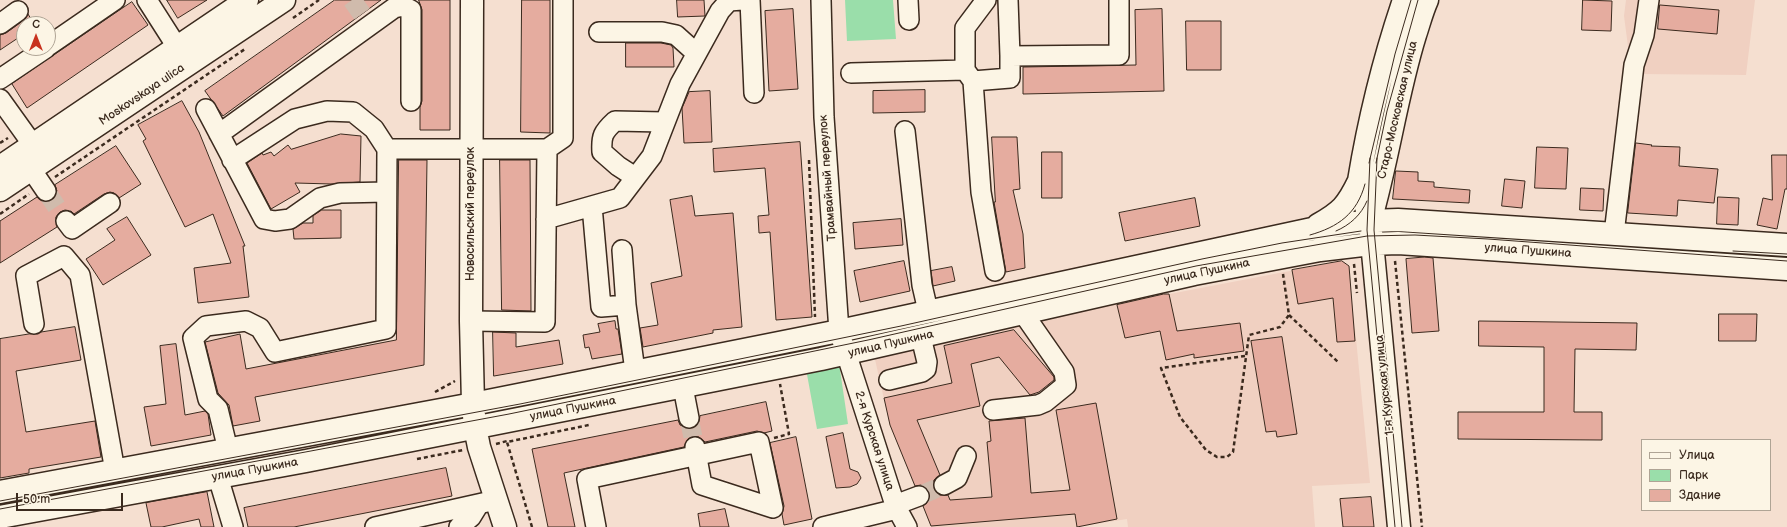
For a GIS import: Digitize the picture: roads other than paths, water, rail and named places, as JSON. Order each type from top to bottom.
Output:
[{"type":"main road","name":"Moskovskaya ulica","points":[[0,167],[247,0]]},
{"type":"main road","name":"Moskovskaya ulica","points":[[0,190],[40,182],[284,0]]},
{"type":"main road","name":"Новосильский переулок","points":[[472,0],[471,321],[464,381],[473,404],[488,502],[505,527]]},
{"type":"main road","points":[[1312,229],[1337,214],[1345,207],[1352,197],[1359,181],[1381,76],[1389,45],[1404,0]]},
{"type":"main road","name":"Старо-Московская улица","points":[[1370,221],[1380,185],[1401,87],[1423,1]]},
{"type":"main road","points":[[1359,181],[1370,221]]},
{"type":"main road","name":"улица Пушкина","points":[[0,492],[473,404],[635,371],[838,323],[928,311],[1312,229],[1370,221],[1398,220],[1787,245]]},
{"type":"main road","name":"1-я Курская улица","points":[[1370,221],[1399,527]]},
{"type":"main road","name":"улица Пушкина","points":[[0,517],[218,477],[477,438],[683,387],[845,354],[1194,274],[1320,250],[1371,244],[1398,243],[1787,269]]},
{"type":"street","points":[[56,41],[115,0]]},
{"type":"street","points":[[147,0],[177,47]]},
{"type":"street","points":[[387,149],[547,149],[563,138],[563,0]]},
{"type":"street","points":[[546,219],[620,198],[652,156],[680,84],[720,11],[729,1],[742,0]]},
{"type":"street","points":[[750,0],[754,93]]},
{"type":"street","name":"Трамвайный переулок","points":[[821,0],[824,117],[838,323],[845,354]]},
{"type":"street","points":[[908,0],[909,20]]},
{"type":"street","points":[[986,0],[965,28],[981,192],[995,271]]},
{"type":"street","points":[[851,73],[969,75],[1010,78],[1008,0]]},
{"type":"street","points":[[1010,56],[1120,54],[1119,0]]},
{"type":"street","points":[[1614,234],[1634,65],[1644,34],[1649,0]]},
{"type":"street","points":[[219,134],[367,19],[403,6],[411,10],[411,101]]},
{"type":"street","points":[[0,24],[18,11]]},
{"type":"street","points":[[599,32],[669,33],[676,35],[696,53]]},
{"type":"street","points":[[0,80],[34,56]]},
{"type":"street","points":[[0,99],[33,145]]},
{"type":"street","points":[[206,109],[264,219],[275,221],[290,219],[320,198],[326,196],[386,192]]},
{"type":"street","points":[[228,450],[218,409],[208,399],[193,338],[206,326],[246,321],[260,328],[275,352],[386,329],[387,149],[374,129],[353,112],[327,111],[295,119],[232,160]]},
{"type":"street","points":[[635,177],[618,166],[602,152],[602,140],[605,131],[614,121],[664,122]]},
{"type":"street","points":[[905,131],[922,285],[928,311]]},
{"type":"street","points":[[471,321],[545,322],[547,149]]},
{"type":"street","points":[[66,221],[72,230],[110,203]]},
{"type":"street","points":[[592,206],[601,307],[626,305]]},
{"type":"street","points":[[622,250],[626,305],[635,371]]},
{"type":"street","points":[[34,324],[26,276],[64,256],[80,275],[115,471]]},
{"type":"street","points":[[993,410],[1038,405],[1045,402],[1066,385],[1064,372],[1023,313]]},
{"type":"street","points":[[889,380],[922,372],[926,369],[927,362],[921,337]]},
{"type":"street","name":"2-я Курская улица","points":[[845,354],[896,507],[907,527]]},
{"type":"street","points":[[683,387],[689,418]]},
{"type":"street","points":[[596,527],[587,479],[696,451],[758,442],[773,508],[702,485],[696,451]]},
{"type":"street","points":[[944,485],[957,478],[966,456]]},
{"type":"street","points":[[218,477],[233,527]]},
{"type":"street","points":[[823,527],[896,507],[919,496]]},
{"type":"street","points":[[375,527],[488,502]]},
{"type":"street","points":[[459,527],[488,502]]},
{"type":"tunnel","points":[[352,0],[362,14]]},
{"type":"tunnel","points":[[46,191],[66,221]]},
{"type":"tunnel","points":[[689,418],[695,447]]},
{"type":"tunnel","points":[[919,496],[944,485]]},
{"type":"tram line","points":[[1369,163],[1395,54],[1411,0]]},
{"type":"tram line","points":[[1376,163],[1387,111],[1418,0]]},
{"type":"tram line","points":[[1370,158],[1367,230],[1395,527]]},
{"type":"tram line","points":[[1377,158],[1374,230],[1402,527]]},
{"type":"tram line","points":[[1310,235],[1329,228],[1345,218],[1357,204],[1365,184]]},
{"type":"tram line","points":[[1336,231],[1346,226],[1354,219],[1362,211],[1367,201]]},
{"type":"tram line","points":[[0,501],[520,404],[901,326],[1202,259],[1282,243],[1361,231]]},
{"type":"tram line","points":[[0,509],[509,414],[868,340],[1196,266],[1367,236],[1415,235],[1488,239],[1787,261]]},
{"type":"tram line","points":[[1733,251],[1787,254]]}]
